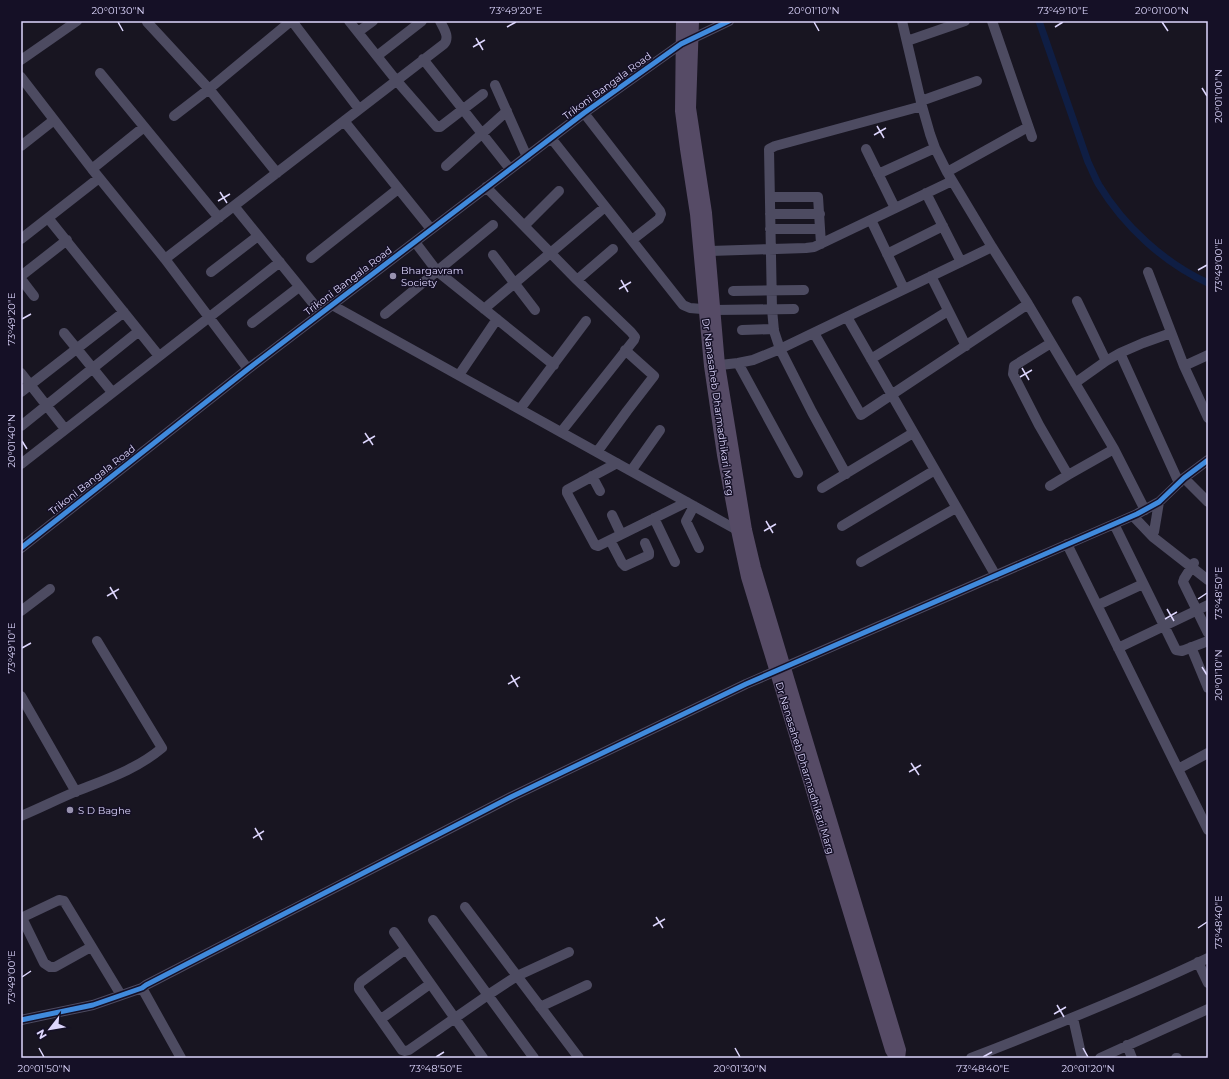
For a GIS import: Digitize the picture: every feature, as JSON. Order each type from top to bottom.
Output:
[{"type":"main road","name":"Dr Nanasaheb Dharmadhikari Marg","points":[[682,21],[681,111],[709,310],[722,455],[741,530],[747,577],[780,670],[891,1050],[898,1058]]},
{"type":"main road","name":"Dr Nanasaheb Dharmadhikari Marg","points":[[693,21],[690,108],[703,188],[710,251],[709,310]]},
{"type":"street","points":[[21,60],[77,21]]},
{"type":"street","points":[[174,116],[292,21],[359,109]]},
{"type":"street","points":[[349,21],[396,80],[437,127],[440,128],[483,94]]},
{"type":"street","points":[[358,32],[373,21]]},
{"type":"street","points":[[377,56],[422,21]]},
{"type":"street","points":[[165,260],[446,42],[446,34],[440,21]]},
{"type":"street","name":"Trikoni Bangala Road","points":[[21,548],[248,369],[584,113],[681,44],[729,21]]},
{"type":"street","points":[[902,21],[921,103],[935,148],[949,177],[1028,304],[1114,449],[1138,513],[1153,537],[1193,565],[1208,573]]},
{"type":"street","points":[[907,41],[965,21]]},
{"type":"street","points":[[992,21],[1032,137]]},
{"type":"street","points":[[147,22],[209,89],[277,173]]},
{"type":"street","points":[[423,59],[510,169]]},
{"type":"street","points":[[100,73],[219,218]]},
{"type":"street","points":[[21,77],[165,260],[248,369]]},
{"type":"street","points":[[846,474],[780,349],[774,329],[772,309],[769,149],[772,146],[921,103],[977,81]]},
{"type":"street","points":[[495,85],[527,156]]},
{"type":"street","points":[[446,166],[506,111]]},
{"type":"street","points":[[584,113],[660,211],[661,214],[659,219],[632,240]]},
{"type":"street","points":[[21,146],[54,120]]},
{"type":"street","points":[[344,121],[431,229]]},
{"type":"street","points":[[92,169],[144,127]]},
{"type":"street","points":[[710,251],[814,247],[926,194],[949,177],[1028,127]]},
{"type":"street","points":[[551,138],[683,306],[709,310],[794,308]]},
{"type":"street","points":[[878,174],[935,148]]},
{"type":"street","points":[[866,149],[895,208]]},
{"type":"street","points":[[21,239],[99,178]]},
{"type":"street","points":[[486,187],[634,334],[634,340],[562,432]]},
{"type":"street","points":[[311,258],[398,189]]},
{"type":"street","points":[[524,226],[559,192]]},
{"type":"street","points":[[926,194],[961,262]]},
{"type":"street","points":[[770,197],[818,197],[821,244]]},
{"type":"street","points":[[234,206],[321,314]]},
{"type":"street","points":[[484,309],[605,207]]},
{"type":"street","points":[[770,214],[820,214]]},
{"type":"street","points":[[48,218],[159,356]]},
{"type":"street","points":[[870,220],[904,289]]},
{"type":"street","points":[[385,314],[493,225]]},
{"type":"street","points":[[887,254],[943,226]]},
{"type":"street","points":[[770,229],[820,229]]},
{"type":"street","points":[[211,272],[258,236]]},
{"type":"street","points":[[34,296],[21,278],[66,240]]},
{"type":"street","points":[[415,242],[437,271],[554,365]]},
{"type":"street","points":[[715,365],[753,360],[780,349],[992,247]]},
{"type":"street","points":[[578,280],[613,250]]},
{"type":"street","points":[[493,255],[535,310]]},
{"type":"street","points":[[21,464],[280,262]]},
{"type":"street","points":[[1148,272],[1184,366],[1205,403],[1208,418]]},
{"type":"street","points":[[931,276],[966,346]]},
{"type":"street","points":[[252,323],[299,287]]},
{"type":"street","points":[[733,291],[804,290]]},
{"type":"street","points":[[1077,302],[1106,361]]},
{"type":"street","points":[[814,333],[861,415],[1028,304]]},
{"type":"street","points":[[332,305],[690,504],[741,530]]},
{"type":"street","points":[[871,359],[948,311]]},
{"type":"street","points":[[21,392],[124,312]]},
{"type":"street","points":[[847,317],[996,576]]},
{"type":"street","points":[[459,375],[497,319]]},
{"type":"street","points":[[520,409],[586,321]]},
{"type":"street","points":[[742,330],[774,329]]},
{"type":"street","points":[[21,426],[139,331]]},
{"type":"street","points":[[64,333],[112,392]]},
{"type":"street","points":[[1075,384],[1106,361],[1120,353],[1171,333]]},
{"type":"street","points":[[1051,343],[1014,366],[1013,374],[1039,425],[1068,474]]},
{"type":"street","points":[[597,452],[626,411],[654,376],[626,350]]},
{"type":"street","points":[[1120,353],[1181,481],[1208,502]]},
{"type":"street","points":[[1184,366],[1208,355]]},
{"type":"street","points":[[738,363],[798,473]]},
{"type":"street","points":[[21,373],[65,429]]},
{"type":"street","points":[[631,471],[660,430]]},
{"type":"street","points":[[822,488],[913,433]]},
{"type":"street","points":[[1050,486],[1068,474],[1114,449]]},
{"type":"street","points":[[21,1020],[93,1005],[142,988],[511,797],[746,684],[1138,513],[1159,502],[1181,481],[1208,460]]},
{"type":"street","points":[[617,463],[568,488],[567,491],[594,544],[598,546],[654,518],[690,504]]},
{"type":"street","points":[[842,526],[935,470]]},
{"type":"street","points":[[592,476],[600,492]]},
{"type":"street","points":[[1154,532],[1159,502]]},
{"type":"street","points":[[690,504],[686,521],[699,548]]},
{"type":"street","points":[[861,562],[956,508]]},
{"type":"street","points":[[1138,513],[1154,532],[1193,565],[1208,580]]},
{"type":"street","points":[[612,515],[621,534]]},
{"type":"street","points":[[654,518],[675,562]]},
{"type":"street","points":[[1114,524],[1176,650],[1182,651],[1208,641]]},
{"type":"street","points":[[610,540],[622,564],[625,566],[648,555],[649,552],[645,543]]},
{"type":"street","points":[[1067,544],[1208,830]]},
{"type":"street","points":[[1193,565],[1183,582],[1208,633]]},
{"type":"street","points":[[1098,605],[1144,584]]},
{"type":"street","points":[[21,611],[50,589]]},
{"type":"street","points":[[1118,648],[1208,605]]},
{"type":"street","points":[[21,816],[122,774],[154,755],[162,748],[96,641]]},
{"type":"street","points":[[1191,647],[1208,688]]},
{"type":"street","points":[[21,696],[76,792]]},
{"type":"street","points":[[1178,769],[1208,753]]},
{"type":"street","points":[[91,947],[55,967],[50,967],[44,963],[22,918],[59,900],[64,901],[120,995]]},
{"type":"street","points":[[465,907],[579,1058]]},
{"type":"street","points":[[433,920],[534,1058]]},
{"type":"street","points":[[394,932],[483,1058]]},
{"type":"street","points":[[406,949],[359,984],[359,989],[402,1050],[407,1051],[517,976],[569,952]]},
{"type":"street","points":[[971,1058],[1073,1018],[1208,958]]},
{"type":"street","points":[[1198,962],[1208,983]]},
{"type":"street","points":[[381,1019],[430,984]]},
{"type":"street","points":[[540,1007],[587,985]]},
{"type":"street","points":[[142,988],[181,1058]]},
{"type":"street","points":[[1100,1058],[1208,1009]]},
{"type":"street","points":[[1073,1018],[1082,1058]]},
{"type":"street","points":[[1127,1045],[1132,1058]]},
{"type":"waterway","points":[[1039,21],[1088,162],[1099,185],[1120,215],[1146,242],[1176,265],[1208,283]]},
{"type":"cycle path","points":[[21,548],[248,369],[584,113],[681,44],[729,21]]},
{"type":"cycle path","points":[[21,1020],[93,1005],[142,988],[511,797],[746,684],[1137,514],[1159,502],[1184,478],[1208,460]]},
{"type":"place","name":"Bhargavram Society","points":[[393,276]]},
{"type":"place","name":"S D Baghe","points":[[70,810]]}]
